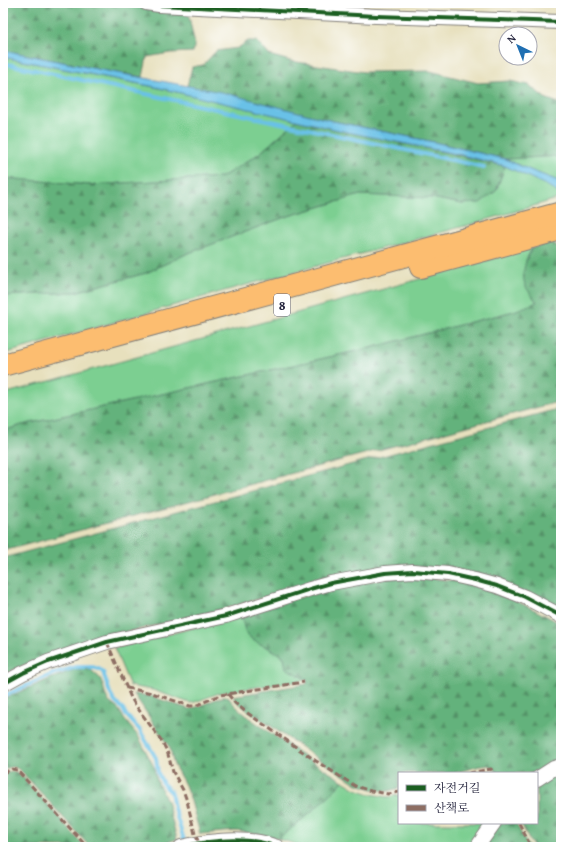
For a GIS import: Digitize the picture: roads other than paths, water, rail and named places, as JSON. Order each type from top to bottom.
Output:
[{"type":"highway","name":"8","points":[[3,365],[560,222]]},
{"type":"highway","name":"8","points":[[3,380],[560,222]]},
{"type":"street","points":[[146,3],[158,5],[377,9],[561,22]]},
{"type":"street","points":[[3,684],[48,662],[107,642],[226,616],[331,583],[385,573],[402,571],[427,572],[448,574],[475,580],[497,586],[525,597],[561,616]]},
{"type":"street","points":[[538,779],[554,768],[561,766]]},
{"type":"street","points":[[477,847],[493,824]]},
{"type":"street","points":[[186,846],[217,841],[236,841],[259,842],[277,847]]},
{"type":"water","points":[[3,50],[221,92],[333,121],[434,142],[505,159],[561,182],[561,195],[548,186],[505,166],[461,155],[347,132],[155,87],[3,57]]},
{"type":"waterway","points":[[3,63],[484,167]]},
{"type":"waterway","points":[[3,696],[55,673],[77,667],[92,667],[103,672],[110,693],[115,702],[123,709],[126,715],[139,729],[156,758],[158,773],[163,784],[171,792],[174,808],[185,843]]}]
